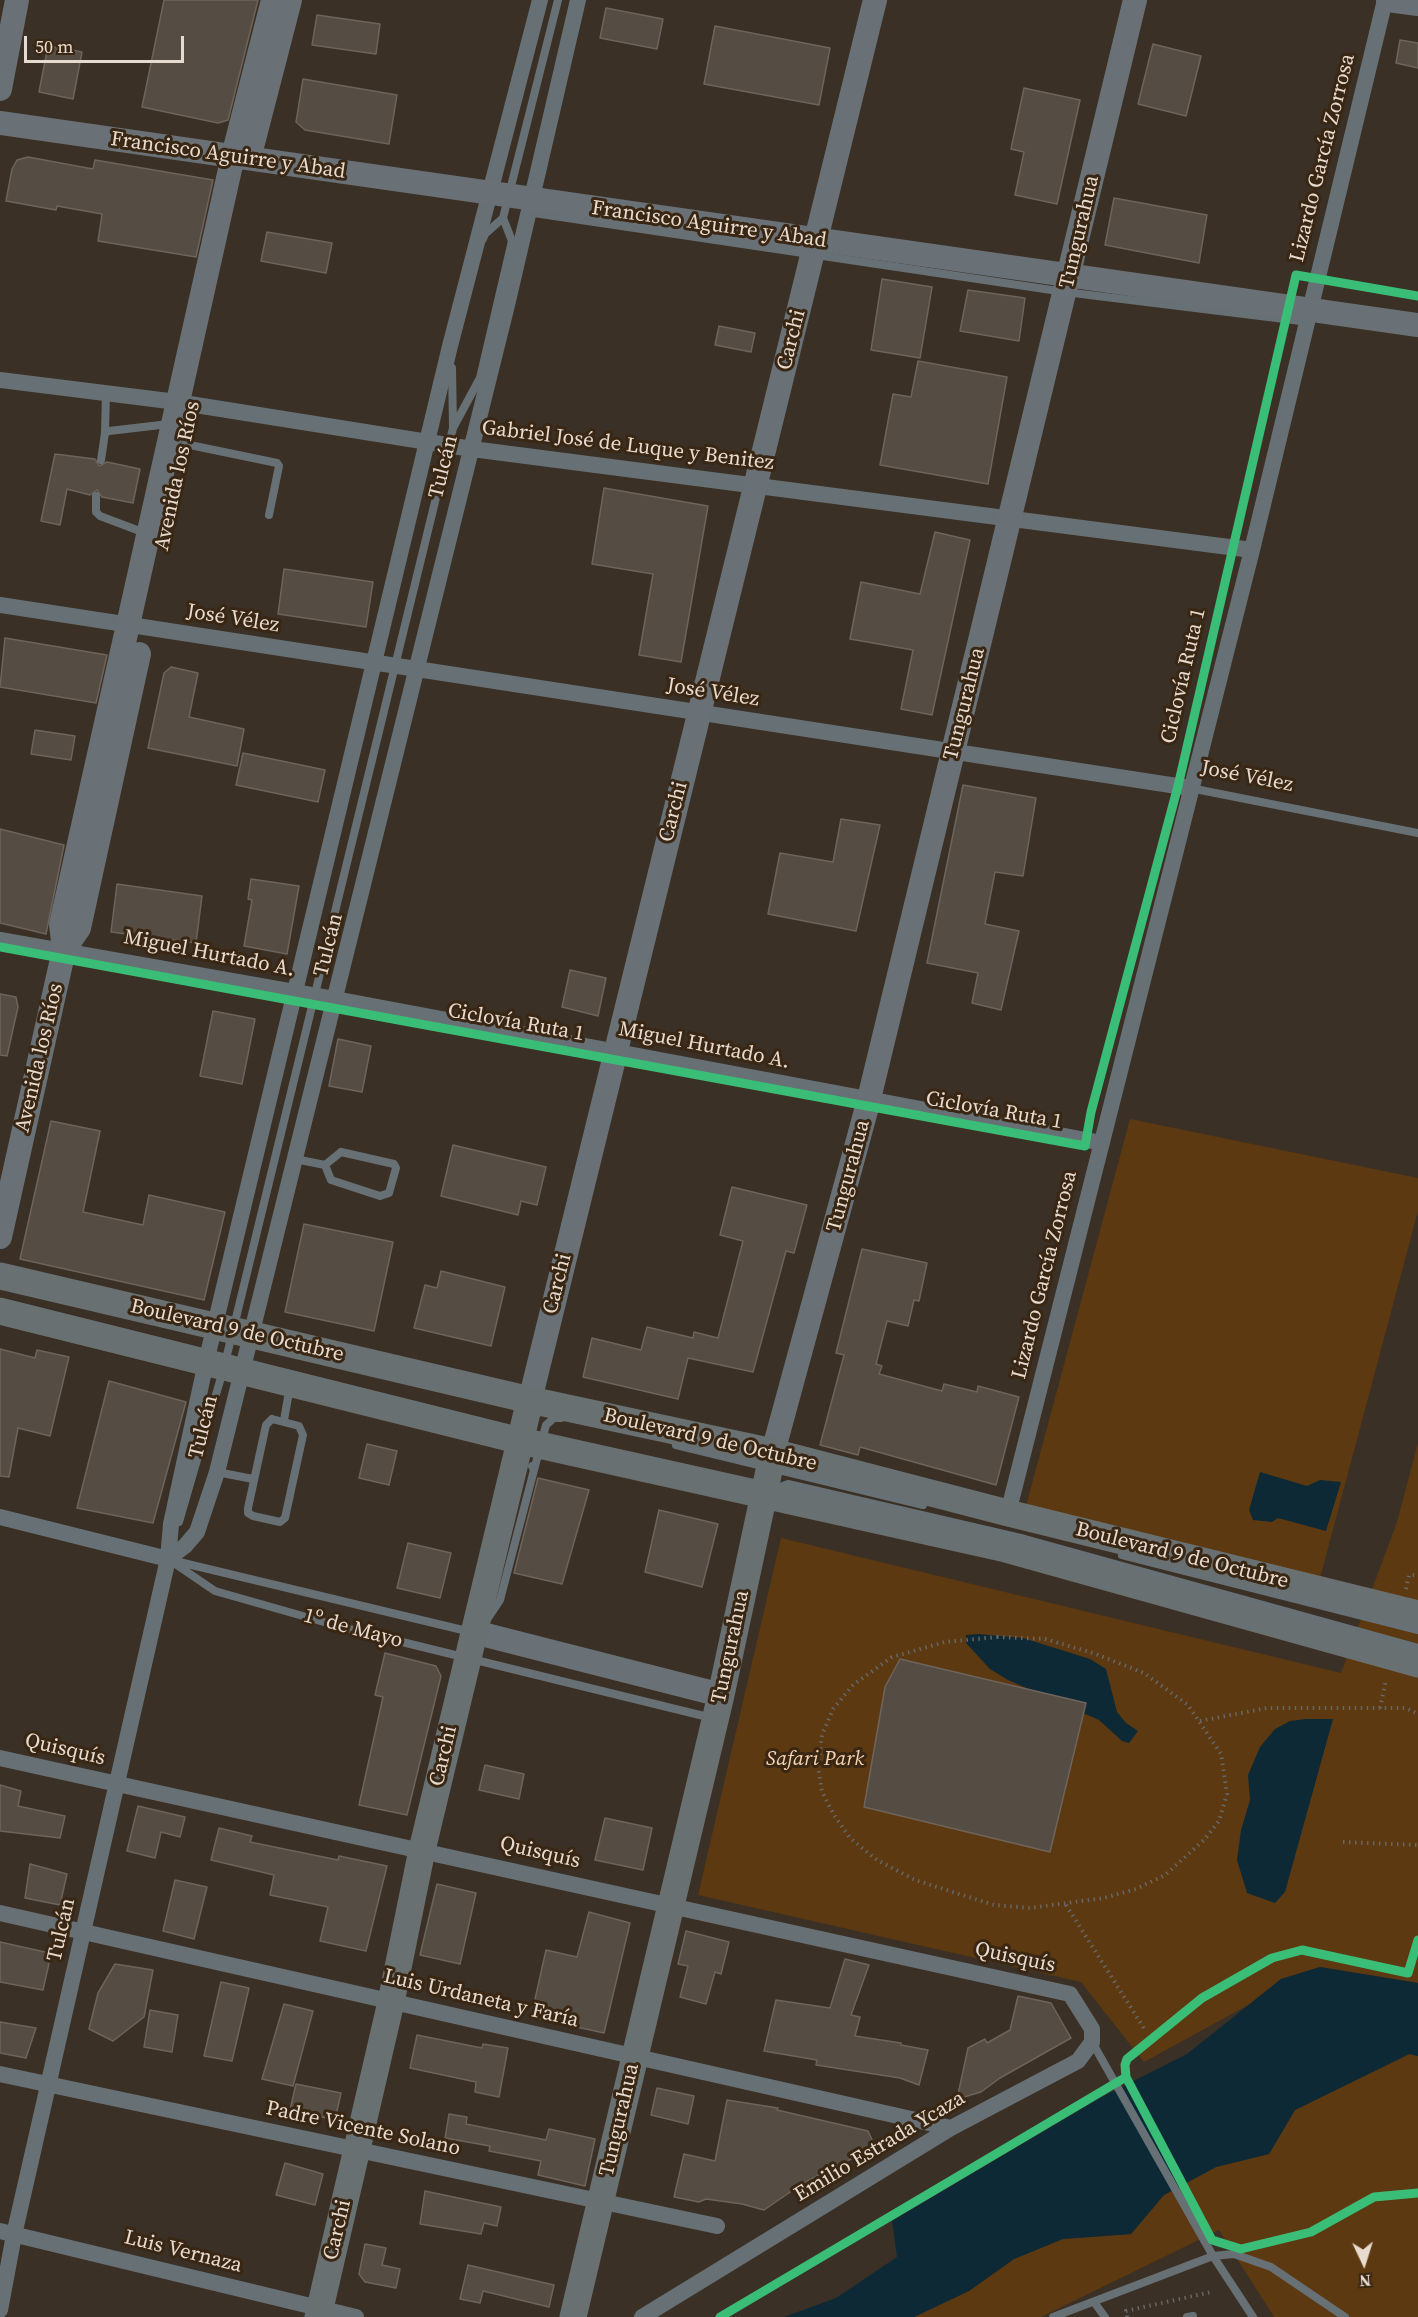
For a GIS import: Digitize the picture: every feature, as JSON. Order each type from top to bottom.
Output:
[{"type":"main road","points":[[0,89],[17,0]]},
{"type":"main road","name":"Avenida los Ríos","points":[[0,1237],[64,950],[61,924],[136,627],[241,158],[273,0]]},
{"type":"main road","name":"Avenida los Ríos","points":[[241,158],[290,0]]},
{"type":"main road","name":"Carchi","points":[[319,2313],[467,1658],[530,1453],[530,1400],[875,0]]},
{"type":"main road","name":"Tungurahua","points":[[573,2317],[718,1707],[771,1459],[869,1100],[1135,0]]},
{"type":"main road","points":[[1386,0],[1418,4]]},
{"type":"main road","name":"Francisco Aguirre y Abad","points":[[0,123],[241,158],[512,204],[1067,284],[1315,316],[1418,325]]},
{"type":"main road","name":"Avenida los Ríos","points":[[136,627],[148,534],[182,419]]},
{"type":"main road","name":"Boulevard 9 de Octubre","points":[[0,1276],[1008,1513],[1418,1614]]},
{"type":"main road","name":"Boulevard 9 de Octubre","points":[[0,1311],[291,1384],[530,1453],[764,1493],[1002,1548],[1418,1664]]},
{"type":"main road","points":[[474,1632],[718,1707]]},
{"type":"street","name":"Tulcán","points":[[168,1559],[185,1546],[197,1532],[217,1472],[223,1367],[232,1330],[295,1158],[472,449],[512,204],[540,0]]},
{"type":"street","name":"Tulcán","points":[[0,2310],[7,2233],[50,2085],[168,1559],[171,1524],[223,1367],[232,1330],[293,993],[375,665],[450,346],[512,204],[578,0]]},
{"type":"street","name":"Lizardo García Zorrosa","points":[[1008,1513],[1190,788],[1315,316],[1386,0]]},
{"type":"street","name":"Gabriel José de Luque y Benitez","points":[[0,380],[106,393],[182,419],[429,442],[1252,550]]},
{"type":"street","name":"José Vélez","points":[[0,605],[375,665],[1190,788]]},
{"type":"street","name":"Miguel Hurtado A.","points":[[0,939],[1102,1143]]},
{"type":"street","name":"1º de Mayo","points":[[0,1517],[168,1559]]},
{"type":"street","name":"Quisquís","points":[[0,1758],[1070,1994],[1092,2029],[1092,2042]]},
{"type":"street","name":"Luis Urdaneta y Faría","points":[[0,1913],[951,2128]]},
{"type":"street","name":"Emilio Estrada Ycaza","points":[[642,2317],[951,2128],[1078,2061],[1092,2042]]},
{"type":"street","name":"Padre Vicente Solano","points":[[0,2074],[717,2226]]},
{"type":"street","name":"Luis Vernaza","points":[[7,2233],[319,2313],[356,2317]]},
{"type":"lane","points":[[232,1330],[448,445],[453,428],[480,378],[512,242],[512,204],[558,0]]},
{"type":"lane","points":[[453,428],[451,372],[485,234],[512,204]]},
{"type":"lane","points":[[101,460],[105,433],[106,393]]},
{"type":"lane","points":[[105,433],[109,430],[182,419],[277,463],[279,466],[269,515]]},
{"type":"lane","points":[[96,496],[96,512],[100,516],[148,534]]},
{"type":"lane","name":"José Vélez","points":[[1190,788],[1418,833]]},
{"type":"lane","points":[[341,1152],[391,1163],[396,1168],[389,1193],[380,1196],[331,1180],[325,1165],[341,1152]]},
{"type":"lane","points":[[295,1158],[325,1165]]},
{"type":"lane","points":[[284,1420],[291,1384]]},
{"type":"lane","points":[[530,1453],[550,1420],[559,1418],[570,1420]]},
{"type":"lane","points":[[284,1420],[299,1426],[303,1436],[282,1521],[248,1513],[253,1479],[268,1422],[284,1420]]},
{"type":"lane","name":"Boulevard 9 de Octubre","points":[[670,1443],[771,1459],[1098,1549]]},
{"type":"lane","points":[[217,1472],[253,1479]]},
{"type":"lane","name":"Boulevard 9 de Octubre","points":[[764,1493],[788,1484],[1025,1539],[1418,1648]]},
{"type":"lane","name":"Boulevard 9 de Octubre","points":[[1109,1552],[1418,1630]]},
{"type":"lane","points":[[168,1559],[474,1632]]},
{"type":"lane","name":"1º de Mayo","points":[[168,1559],[215,1592],[467,1658],[718,1707]]},
{"type":"lane","points":[[1092,2042],[1105,2061],[1213,2256],[1253,2317]]},
{"type":"lane","points":[[1053,2317],[1213,2256],[1234,2254],[1271,2267],[1344,2317]]},
{"type":"lane","points":[[1094,2302],[1105,2317]]},
{"type":"path","points":[[997,1637],[1045,1639],[1144,1673],[1188,1705],[1221,1754],[1227,1794],[1219,1821],[1198,1846],[1165,1875],[1104,1898],[1066,1905],[1030,1908],[994,1905],[951,1893],[915,1880],[878,1860],[850,1838],[822,1792],[818,1766],[822,1735],[833,1709],[853,1685],[892,1657],[945,1642],[997,1637]]},
{"type":"path","points":[[1380,1708],[1391,1658]]},
{"type":"path","points":[[1199,1721],[1267,1708],[1406,1708],[1418,1714]]},
{"type":"path","points":[[1343,1842],[1418,1845]]},
{"type":"path","points":[[1066,1905],[1145,2030]]},
{"type":"path","points":[[1128,2317],[1126,2311],[1211,2292]]},
{"type":"green space","points":[[1130,1119],[1418,1178],[1418,1211],[1320,1578],[1026,1506]]},
{"type":"green space","name":"Safari Park","points":[[1418,1443],[1418,1983],[1320,1967],[1281,1979],[1250,2004],[1144,2062],[1081,1982],[698,1895],[781,1538],[1341,1673],[1397,1522]]},
{"type":"green space","points":[[1410,2054],[1418,2056],[1418,2317],[1274,2317],[1219,2230],[1041,2317],[914,2317],[969,2291],[1014,2259],[1063,2239],[1131,2234],[1164,2195],[1216,2167],[1269,2154],[1295,2110]]},
{"type":"water","points":[[1260,1472],[1307,1486],[1320,1480],[1341,1482],[1326,1531],[1278,1518],[1272,1522],[1253,1520],[1249,1510]]},
{"type":"water","points":[[966,1635],[1023,1638],[1090,1659],[1106,1669],[1117,1712],[1126,1723],[1138,1731],[1129,1743],[1122,1741],[1099,1720],[1008,1680],[990,1669],[966,1643]]},
{"type":"water","points":[[1333,1719],[1285,1892],[1275,1903],[1247,1893],[1237,1860],[1241,1830],[1250,1800],[1248,1775],[1260,1747],[1275,1729],[1290,1721]]},
{"type":"water","points":[[1320,1967],[1418,1983],[1418,2056],[1409,2054],[1295,2110],[1269,2154],[1216,2167],[1164,2195],[1131,2234],[1063,2239],[1014,2259],[969,2291],[914,2317],[784,2317],[836,2298],[897,2257],[892,2221],[1100,2098],[1187,2054],[1281,1979]]},
{"type":"building","points":[[164,0],[258,0],[228,120],[218,123],[142,107]]},
{"type":"building","points":[[606,8],[663,19],[657,49],[600,38]]},
{"type":"building","points":[[317,15],[380,24],[376,54],[312,45]]},
{"type":"building","points":[[715,26],[830,48],[819,105],[704,84]]},
{"type":"building","points":[[1400,40],[1418,43],[1418,68],[1396,63]]},
{"type":"building","points":[[1153,44],[1201,56],[1186,116],[1138,104]]},
{"type":"building","points":[[48,46],[82,52],[73,99],[39,92]]},
{"type":"building","points":[[303,79],[397,95],[389,144],[305,130],[296,122]]},
{"type":"building","points":[[1024,88],[1080,100],[1057,204],[1015,195],[1024,152],[1011,149]]},
{"type":"building","points":[[28,157],[93,169],[95,160],[213,180],[196,257],[98,241],[102,214],[57,206],[56,210],[6,201],[12,169],[17,160]]},
{"type":"building","points":[[1114,198],[1207,215],[1199,263],[1105,245]]},
{"type":"building","points":[[267,232],[332,243],[326,273],[261,261]]},
{"type":"building","points":[[882,279],[932,287],[920,358],[871,350]]},
{"type":"building","points":[[968,290],[1025,298],[1019,341],[960,331]]},
{"type":"building","points":[[719,326],[755,333],[751,352],[715,345]]},
{"type":"building","points":[[918,361],[1007,377],[988,484],[880,465],[893,394],[911,397]]},
{"type":"building","points":[[55,454],[95,459],[99,466],[107,462],[140,469],[133,503],[102,497],[97,490],[90,495],[67,489],[60,525],[41,521]]},
{"type":"building","points":[[604,488],[708,506],[681,662],[639,655],[653,574],[592,564]]},
{"type":"building","points":[[935,532],[970,540],[932,715],[901,709],[913,650],[850,639],[861,582],[920,594]]},
{"type":"building","points":[[284,569],[373,582],[366,627],[278,614]]},
{"type":"building","points":[[5,638],[107,655],[96,703],[0,687]]},
{"type":"building","points":[[171,667],[198,673],[189,717],[244,729],[237,766],[148,748],[164,673]]},
{"type":"building","points":[[35,730],[75,736],[71,760],[31,754]]},
{"type":"building","points":[[243,753],[325,770],[318,802],[236,785]]},
{"type":"building","points":[[963,785],[1036,798],[1023,876],[995,872],[985,924],[1019,931],[1001,1010],[972,1003],[978,973],[927,963]]},
{"type":"building","points":[[841,819],[880,825],[856,931],[768,914],[780,853],[833,862]]},
{"type":"building","points":[[0,829],[64,845],[46,934],[0,923]]},
{"type":"building","points":[[251,879],[299,886],[287,954],[244,946],[252,900],[248,899]]},
{"type":"building","points":[[117,884],[202,896],[196,943],[111,932]]},
{"type":"building","points":[[570,970],[606,978],[598,1016],[562,1007]]},
{"type":"building","points":[[0,994],[16,997],[18,1007],[7,1056],[0,1055]]},
{"type":"building","points":[[213,1011],[255,1019],[242,1084],[200,1076]]},
{"type":"building","points":[[338,1039],[371,1046],[362,1092],[329,1086]]},
{"type":"building","points":[[51,1121],[100,1131],[83,1212],[143,1225],[149,1195],[225,1212],[204,1300],[20,1259]]},
{"type":"building","points":[[453,1145],[546,1167],[537,1205],[521,1201],[518,1215],[441,1196]]},
{"type":"building","points":[[732,1187],[807,1205],[794,1253],[786,1251],[753,1372],[688,1358],[678,1399],[583,1377],[592,1338],[641,1350],[647,1327],[693,1338],[694,1332],[718,1338],[743,1241],[720,1235]]},
{"type":"building","points":[[304,1224],[393,1242],[374,1331],[285,1312]]},
{"type":"building","points":[[862,1249],[927,1263],[919,1301],[914,1300],[908,1326],[887,1321],[876,1364],[882,1366],[879,1374],[942,1391],[944,1384],[977,1392],[978,1386],[1019,1397],[996,1485],[860,1447],[858,1455],[820,1445],[844,1355],[836,1353]]},
{"type":"building","points":[[441,1271],[505,1287],[491,1346],[414,1328],[425,1285],[437,1288]]},
{"type":"building","points":[[0,1349],[35,1358],[37,1350],[69,1357],[50,1436],[18,1428],[9,1477],[0,1476]]},
{"type":"building","points":[[109,1381],[186,1402],[153,1523],[77,1508]]},
{"type":"building","points":[[367,1444],[397,1451],[389,1485],[359,1478]]},
{"type":"building","points":[[538,1478],[589,1490],[562,1584],[514,1573]]},
{"type":"building","points":[[659,1510],[718,1524],[702,1587],[645,1572]]},
{"type":"building","points":[[408,1543],[451,1553],[440,1598],[397,1588]]},
{"type":"building","points":[[385,1653],[436,1666],[441,1676],[407,1815],[359,1805],[383,1697],[375,1695]]},
{"type":"building","points":[[900,1659],[1086,1703],[1050,1852],[864,1807],[885,1687]]},
{"type":"building","points":[[485,1765],[524,1774],[519,1799],[479,1790]]},
{"type":"building","points":[[0,1785],[21,1791],[18,1806],[65,1816],[60,1838],[0,1831]]},
{"type":"building","points":[[138,1806],[185,1817],[180,1837],[161,1832],[155,1858],[127,1851]]},
{"type":"building","points":[[605,1818],[652,1828],[643,1870],[595,1860]]},
{"type":"building","points":[[219,1828],[252,1836],[250,1842],[338,1860],[339,1856],[387,1866],[366,1951],[320,1941],[328,1907],[270,1895],[274,1875],[211,1860]]},
{"type":"building","points":[[30,1864],[67,1874],[60,1905],[25,1898]]},
{"type":"building","points":[[175,1880],[207,1887],[194,1939],[163,1931]]},
{"type":"building","points":[[437,1884],[476,1893],[460,1964],[420,1955]]},
{"type":"building","points":[[589,1912],[630,1923],[604,2033],[531,2017],[546,1950],[577,1957]]},
{"type":"building","points":[[686,1931],[729,1942],[721,1974],[715,1972],[706,2004],[680,1997],[688,1966],[678,1964]]},
{"type":"building","points":[[0,1942],[45,1952],[50,1959],[43,1990],[0,1982]]},
{"type":"building","points":[[845,1959],[869,1965],[851,2015],[860,2017],[855,2036],[928,2050],[919,2085],[900,2078],[816,2065],[817,2060],[764,2051],[776,2000],[830,2008]]},
{"type":"building","points":[[115,1964],[153,1970],[144,2017],[113,2041],[89,2029],[98,1993]]},
{"type":"building","points":[[221,1982],[249,1988],[232,2061],[204,2056]]},
{"type":"building","points":[[1018,1996],[1051,2003],[1071,2038],[1000,2078],[981,2092],[957,2099],[968,2048],[985,2039],[987,2043],[1010,2030]]},
{"type":"building","points":[[284,2004],[313,2011],[293,2086],[262,2079]]},
{"type":"building","points":[[150,2010],[178,2015],[172,2052],[144,2047]]},
{"type":"building","points":[[0,2022],[36,2028],[26,2058],[0,2053]]},
{"type":"building","points":[[417,2035],[482,2048],[483,2044],[508,2048],[499,2097],[475,2092],[476,2082],[410,2068]]},
{"type":"building","points":[[296,2084],[341,2093],[335,2120],[290,2110]]},
{"type":"building","points":[[657,2088],[694,2096],[688,2124],[651,2115]]},
{"type":"building","points":[[727,2100],[778,2108],[777,2110],[868,2131],[874,2144],[835,2169],[833,2167],[799,2186],[764,2210],[742,2204],[706,2199],[699,2202],[674,2197],[684,2154],[715,2161]]},
{"type":"building","points":[[449,2114],[467,2117],[466,2124],[546,2140],[549,2129],[595,2139],[585,2186],[538,2175],[541,2161],[489,2151],[490,2146],[445,2138]]},
{"type":"building","points":[[285,2163],[323,2174],[315,2205],[276,2195]]},
{"type":"building","points":[[425,2191],[501,2207],[497,2226],[484,2223],[481,2234],[420,2224]]},
{"type":"building","points":[[365,2244],[386,2248],[382,2265],[400,2269],[396,2288],[365,2282],[359,2274]]},
{"type":"building","points":[[468,2265],[554,2285],[549,2307],[483,2291],[480,2303],[460,2299]]},
{"type":"cycle path","name":"Ciclovía Ruta 1","points":[[0,947],[1085,1146],[1091,1112],[1178,786],[1296,275],[1418,296]]},
{"type":"cycle path","points":[[1418,1940],[1408,1973],[1302,1950],[1272,1958],[1202,1998],[1127,2059],[1125,2065],[1126,2077],[1212,2240],[1241,2249],[1311,2232],[1374,2197],[1418,2193]]},
{"type":"cycle path","points":[[720,2317],[1126,2077]]}]
